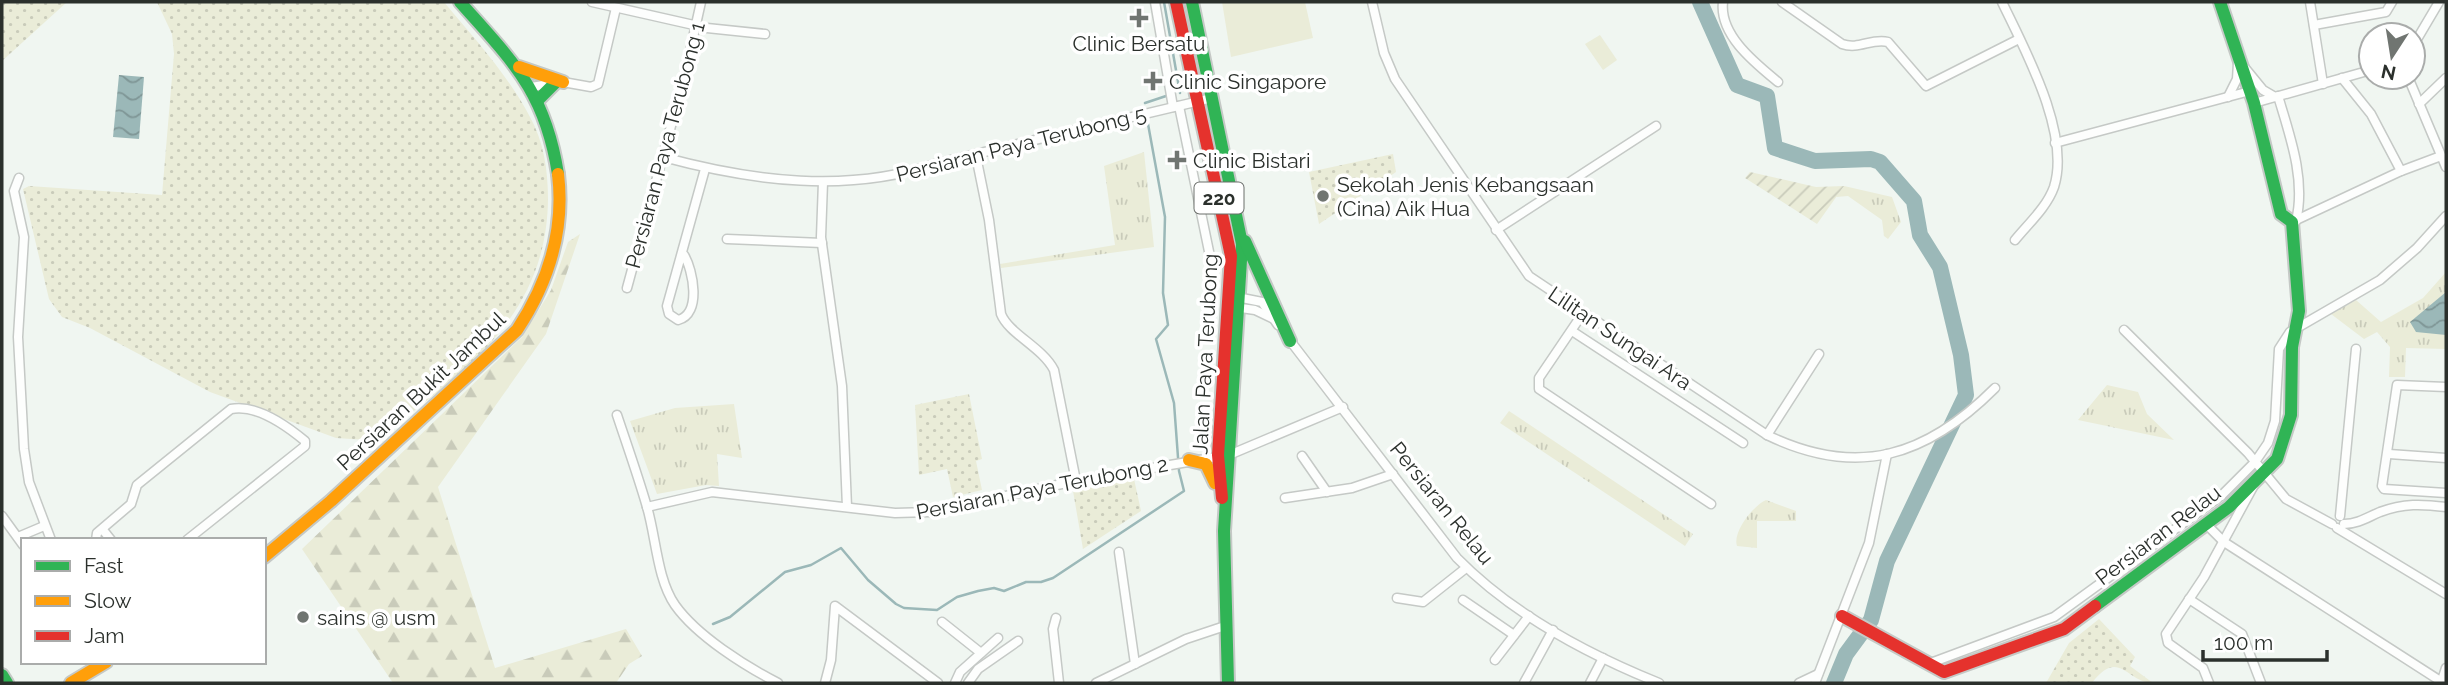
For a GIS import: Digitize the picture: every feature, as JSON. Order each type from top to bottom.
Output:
[{"type":"street","name":"Persiaran Bukit Jambul","points":[[266,555],[331,501],[517,330],[533,307],[547,277],[560,201],[552,135],[531,86],[460,2]]},
{"type":"street","points":[[592,2],[697,26],[765,34]]},
{"type":"street","name":"Persiaran Paya Terubong 1","points":[[627,288],[697,26],[701,2]]},
{"type":"street","points":[[1154,2],[1212,266]]},
{"type":"street","name":"Jalan Paya Terubong","points":[[1176,2],[1230,246],[1232,302],[1222,498],[1228,683]]},
{"type":"street","name":"Jalan Paya Terubong","points":[[1192,2],[1238,221],[1242,254],[1232,302]]},
{"type":"street","name":"Lilitan Sungai Ara","points":[[1372,2],[1390,69],[1529,276],[1767,435],[1796,448],[1825,455],[1886,454],[1935,438],[1956,424],[1995,388]]},
{"type":"street","points":[[1723,2],[1723,11],[1740,50],[1778,82]]},
{"type":"street","points":[[1782,2],[1842,44],[1852,47],[1879,40],[1888,42],[1926,86],[2019,39]]},
{"type":"street","points":[[2002,2],[2038,82],[2059,162],[2053,190],[2015,240]]},
{"type":"street","name":"Persiaran Relau","points":[[1842,616],[1927,664],[1948,671],[2064,629],[2206,524],[2259,478],[2280,454],[2291,415],[2292,347],[2296,326],[2298,276],[2294,221],[2281,214],[2252,97],[2220,2]]},
{"type":"street","points":[[2310,2],[2323,84]]},
{"type":"street","points":[[2314,25],[2374,16],[2386,12],[2392,2]]},
{"type":"street","points":[[2427,22],[2439,2]]},
{"type":"street","points":[[513,63],[528,72],[559,82],[587,87],[598,84],[616,8]]},
{"type":"street","points":[[2228,97],[2237,79],[2240,58]]},
{"type":"street","points":[[2240,58],[2263,90],[2277,97],[2299,180],[2301,200],[2294,221]]},
{"type":"street","points":[[2056,143],[2228,97],[2277,97],[2357,74]]},
{"type":"street","points":[[2342,78],[2371,114],[2401,171]]},
{"type":"street","points":[[2419,104],[2446,78]]},
{"type":"street","points":[[531,86],[559,82]]},
{"type":"street","points":[[538,100],[559,82]]},
{"type":"street","points":[[2413,91],[2446,167]]},
{"type":"street","name":"Persiaran Paya Terubong 5","points":[[663,157],[732,175],[823,182],[895,177],[1212,98]]},
{"type":"street","points":[[1496,230],[1656,126]]},
{"type":"street","points":[[976,156],[989,220],[1001,314],[1005,322],[1046,356],[1054,370],[1076,481]]},
{"type":"street","points":[[2294,221],[2401,171],[2441,156]]},
{"type":"street","points":[[684,255],[690,265],[693,303],[689,314],[678,320],[669,314],[667,306],[677,266],[684,255],[705,169]]},
{"type":"street","points":[[19,178],[14,191],[24,237],[18,337],[24,449],[29,482],[48,538]]},
{"type":"street","points":[[823,182],[822,243],[842,386],[847,507]]},
{"type":"street","points":[[2296,326],[2380,280],[2417,248],[2446,216]]},
{"type":"street","points":[[1238,221],[1257,273],[1290,341]]},
{"type":"street","points":[[727,239],[822,243]]},
{"type":"street","name":"Persiaran Relau","points":[[1232,302],[1262,302],[1466,568],[1529,616],[1603,658],[1658,683]]},
{"type":"street","points":[[1583,313],[1539,378],[1539,389],[1711,504]]},
{"type":"street","name":"Persiaran Relau","points":[[1927,664],[2054,617],[2222,495],[2255,462],[2274,428],[2279,349],[2296,326]]},
{"type":"street","points":[[2124,330],[2255,462],[2259,478],[2290,502],[2338,523],[2446,593]]},
{"type":"street","name":"Lilitan Sungai Ara","points":[[1572,331],[1743,443]]},
{"type":"street","points":[[2338,523],[2356,349]]},
{"type":"street","points":[[1767,435],[1819,354]]},
{"type":"street","points":[[2446,387],[2397,384],[2382,488],[2446,493]]},
{"type":"street","name":"Persiaran Paya Terubong 2","points":[[647,508],[712,492],[895,513],[930,512],[1076,481],[1224,455],[1343,407]]},
{"type":"street","points":[[96,538],[97,533],[131,504],[137,485],[231,409],[247,409],[286,426],[305,441],[305,446],[190,538]]},
{"type":"street","points":[[617,415],[647,508],[667,587],[677,607],[751,669],[778,683]]},
{"type":"street","points":[[1815,683],[1871,536],[1886,454]]},
{"type":"street","points":[[2389,454],[2446,458]]},
{"type":"street","points":[[1302,456],[1327,492]]},
{"type":"street","points":[[1187,461],[1206,464],[1222,498]]},
{"type":"street","points":[[1286,498],[1327,492],[1392,474]]},
{"type":"street","points":[[2209,683],[2203,668],[2165,639],[2259,478]]},
{"type":"street","points":[[2338,523],[2356,523],[2380,512],[2414,503],[2446,507]]},
{"type":"street","points":[[2,516],[21,542]]},
{"type":"street","points":[[2206,524],[2224,542],[2442,682],[2446,668]]},
{"type":"street","points":[[18,537],[44,526]]},
{"type":"street","points":[[103,530],[109,538]]},
{"type":"street","points":[[1119,552],[1135,664]]},
{"type":"street","points":[[1397,598],[1423,602],[1466,568]]},
{"type":"street","points":[[2189,599],[2242,634],[2262,683]]},
{"type":"street","points":[[1462,600],[1514,635]]},
{"type":"street","points":[[825,683],[831,660],[835,606],[938,683]]},
{"type":"street","points":[[1495,660],[1529,616]]},
{"type":"street","points":[[1056,618],[1053,629],[1059,683]]},
{"type":"street","points":[[942,622],[981,653]]},
{"type":"street","points":[[1096,683],[1200,632],[1225,626]]},
{"type":"street","points":[[1524,683],[1553,630]]},
{"type":"street","points":[[955,683],[960,672],[998,638]]},
{"type":"street","points":[[968,683],[978,669],[1018,641]]},
{"type":"street","points":[[1590,683],[1603,658]]},
{"type":"street","points":[[71,683],[99,665]]},
{"type":"street","points":[[1629,683],[1634,673]]},
{"type":"street","points":[[1799,683],[1808,681],[1819,673]]},
{"type":"street","points":[[2,675],[8,683]]},
{"type":"green space","points":[[2,2],[67,2],[2,61]]},
{"type":"green space","points":[[157,2],[444,2],[501,72],[530,117],[542,147],[548,188],[544,239],[534,275],[518,307],[473,361],[385,433],[367,440],[336,438],[210,392],[90,328],[62,317],[49,299],[23,189],[29,186],[162,195],[174,54],[172,34]]},
{"type":"green space","points":[[1222,2],[1305,2],[1313,38],[1231,57]]},
{"type":"green space","points":[[1600,35],[1617,60],[1603,70],[1585,44]]},
{"type":"green space","points":[[1144,152],[1154,247],[1001,268],[1000,264],[1115,245],[1104,166]]},
{"type":"green space","points":[[1393,154],[1396,172],[1319,224],[1309,172]]},
{"type":"green space","points":[[1750,172],[1816,187],[1844,186],[1817,224],[1745,178]]},
{"type":"green space","points":[[1844,186],[1892,197],[1901,222],[1888,239],[1884,236],[1882,220],[1848,196],[1836,197]]},
{"type":"green space","points":[[580,234],[546,334],[438,487],[495,668],[626,629],[642,656],[629,664],[616,683],[393,683],[302,549],[522,337],[551,290],[568,242]]},
{"type":"green space","points":[[2446,272],[2446,349],[2406,348],[2405,377],[2389,377],[2390,347],[2377,332],[2364,339],[2331,314],[2356,300],[2381,322],[2423,298]]},
{"type":"green space","points":[[2107,385],[2138,392],[2147,414],[2174,440],[2078,420]]},
{"type":"green space","points":[[969,394],[982,459],[976,461],[982,490],[953,497],[947,469],[919,475],[915,405]]},
{"type":"green space","points":[[734,404],[742,458],[717,454],[719,486],[706,485],[657,494],[630,421],[675,408]]},
{"type":"green space","points":[[1509,411],[1693,534],[1685,546],[1500,423]]},
{"type":"green space","points":[[1134,479],[1141,511],[1083,549],[1073,491]]},
{"type":"green space","points":[[1766,500],[1796,511],[1796,521],[1757,521],[1757,548],[1737,546],[1736,540],[1745,520]]},
{"type":"green space","points":[[2099,619],[2135,657],[2130,666],[2153,683],[2144,682],[2116,667],[2101,673],[2092,683],[2046,683],[2069,643]]},
{"type":"water","points":[[119,75],[144,77],[139,139],[113,137]]},
{"type":"water","points":[[2446,292],[2446,335],[2416,332],[2410,322]]},
{"type":"waterway","points":[[1164,2],[1180,93]]},
{"type":"waterway","points":[[1700,2],[1737,85],[1767,96],[1775,148],[1815,161],[1871,159],[1880,162],[1914,201],[1920,235],[1940,267],[1961,355],[1966,395],[1887,561],[1871,620],[1846,654],[1834,683]]},
{"type":"waterway","points":[[1145,103],[1166,96]]},
{"type":"waterway","points":[[713,624],[730,617],[785,572],[811,565],[841,548],[868,580],[904,608],[937,610],[957,597],[978,591],[994,588],[1004,591],[1026,582],[1041,582],[1053,578],[1184,491],[1179,471],[1174,403],[1156,339],[1168,325],[1163,293],[1165,217],[1148,124]]},
{"type":"traffic: fast","points":[[460,2],[524,79],[545,121],[558,174]]},
{"type":"traffic: fast","points":[[1192,2],[1242,244],[1224,531],[1228,683]]},
{"type":"traffic: fast","points":[[2095,606],[2229,507],[2277,459],[2291,415],[2292,347],[2299,311],[2292,222],[2281,214],[2254,103],[2220,2]]},
{"type":"traffic: fast","points":[[538,100],[556,82]]},
{"type":"traffic: fast","points":[[1245,241],[1290,341]]},
{"type":"traffic: fast","points":[[2,675],[7,683]]},
{"type":"traffic: slow","points":[[519,67],[563,82]]},
{"type":"traffic: slow","points":[[266,555],[331,501],[517,330],[537,294],[552,256],[559,216],[558,174]]},
{"type":"traffic: slow","points":[[1189,460],[1206,464],[1215,483]]},
{"type":"traffic: slow","points":[[71,683],[103,664]]},
{"type":"traffic: jam","points":[[1176,2],[1231,256],[1218,455],[1222,498]]},
{"type":"traffic: jam","points":[[1842,616],[1944,672],[2064,629],[2095,606]]},
{"type":"place","name":"Clinic Bersatu","points":[[1139,18]]},
{"type":"place","name":"Clinic Singapore","points":[[1153,81]]},
{"type":"place","name":"Clinic Bistari","points":[[1177,160]]},
{"type":"place","name":"Sekolah Jenis Kebangsaan (Cina) Aik Hua","points":[[1323,196]]},
{"type":"place","name":"sains @ usm","points":[[303,617]]}]
